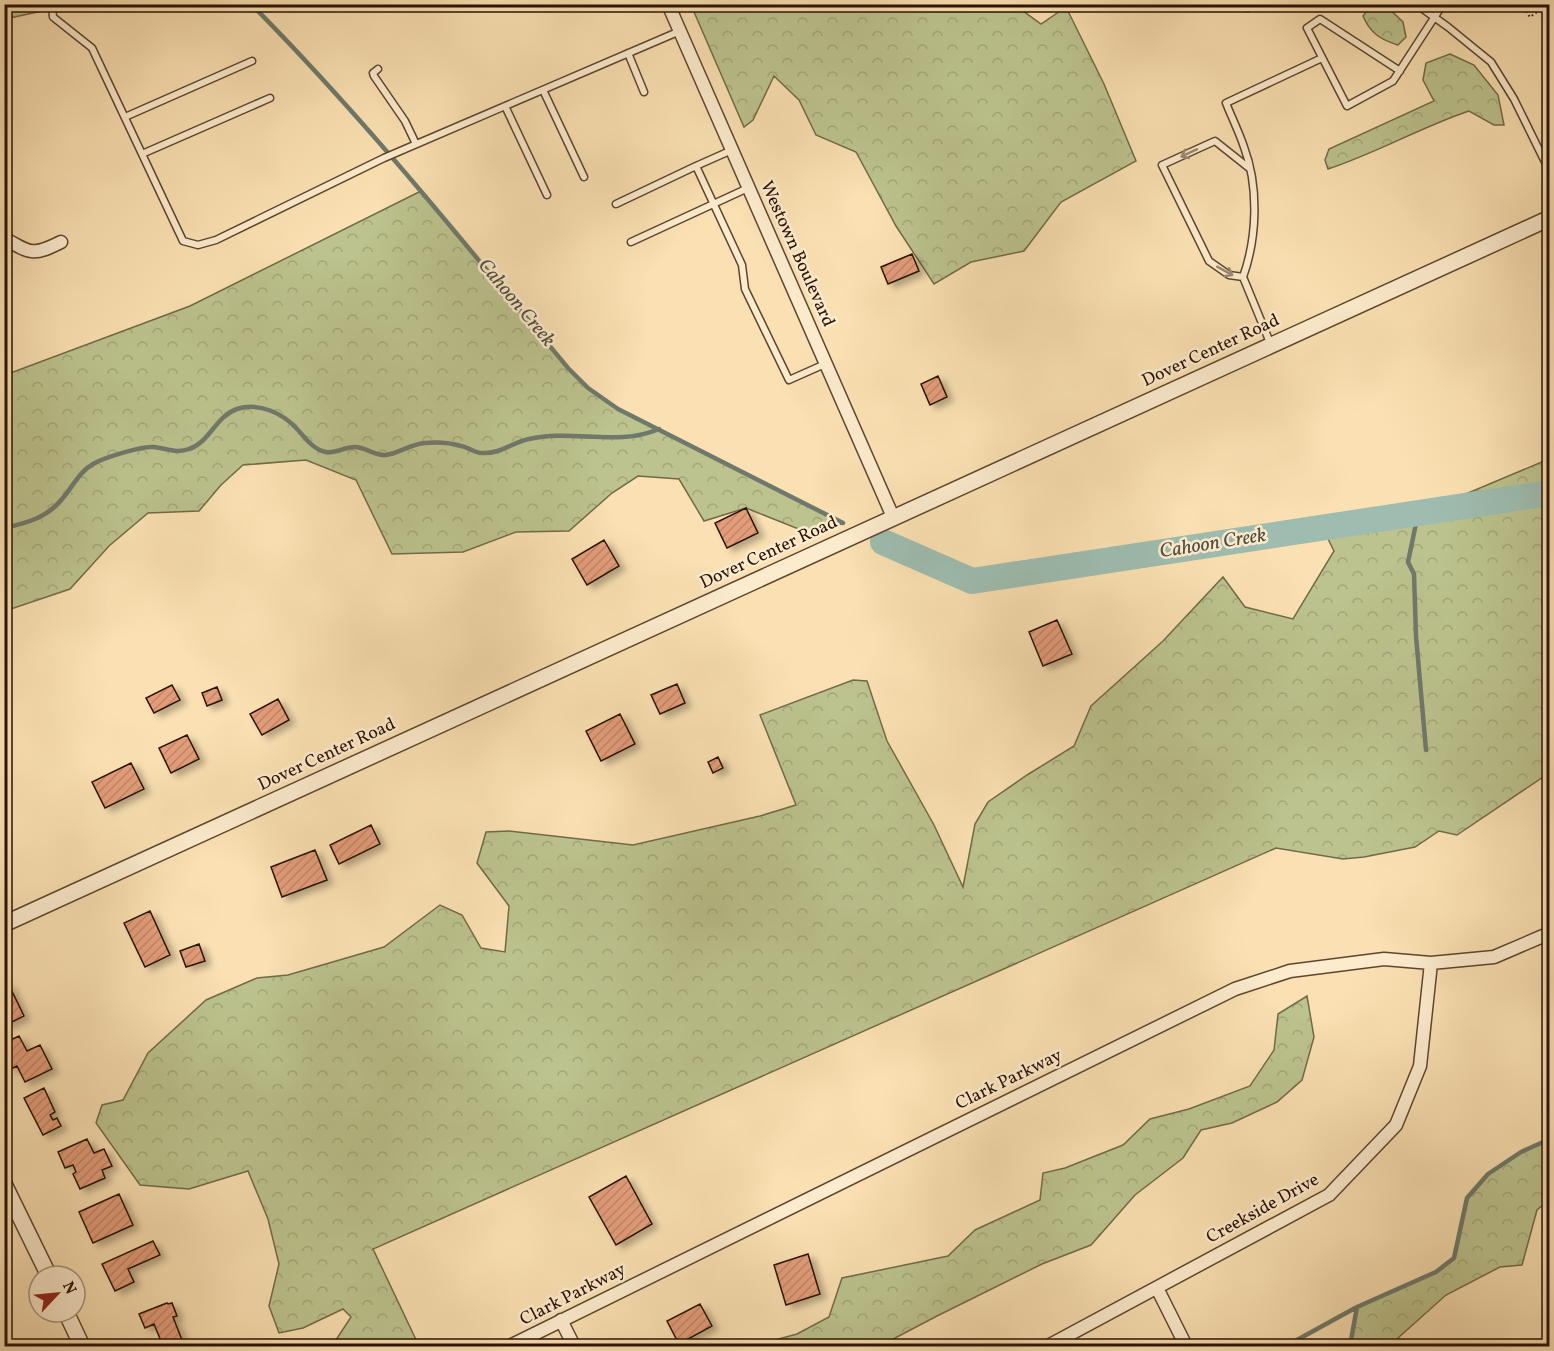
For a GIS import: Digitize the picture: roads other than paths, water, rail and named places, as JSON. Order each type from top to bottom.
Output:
[{"type":"street","name":"Westown Boulevard","points":[[668,4],[893,517]]},
{"type":"street","name":"Dover Center Road","points":[[4,924],[1550,218]]},
{"type":"street","points":[[4,238],[26,251],[41,252],[61,242]]},
{"type":"street","name":"Clark Parkway","points":[[510,1347],[1235,989],[1290,971],[1384,959],[1431,963],[1494,957],[1550,933]]},
{"type":"street","name":"Creekside Drive","points":[[1048,1347],[1329,1195],[1396,1125],[1420,1066],[1431,963]]},
{"type":"street","points":[[4,1184],[43,1264]]},
{"type":"street","points":[[1157,1288],[1186,1347]]},
{"type":"street","points":[[561,1320],[574,1347]]},
{"type":"street","points":[[71,1324],[82,1347]]},
{"type":"lane","points":[[52,4],[53,16],[92,48],[183,241],[198,245],[216,240],[384,158],[680,31]]},
{"type":"lane","points":[[1416,4],[1491,62],[1514,99],[1550,172]]},
{"type":"lane","points":[[1400,71],[1320,19],[1307,28],[1347,106],[1393,81],[1400,71],[1435,18],[1443,4]]},
{"type":"lane","points":[[628,53],[644,92]]},
{"type":"lane","points":[[1271,345],[1243,277],[1250,256],[1254,187],[1245,149],[1226,104],[1322,58]]},
{"type":"lane","points":[[125,117],[252,61]]},
{"type":"lane","points":[[378,69],[373,73],[374,76],[405,121],[416,144]]},
{"type":"lane","points":[[543,90],[584,177]]},
{"type":"lane","points":[[142,154],[270,98]]},
{"type":"lane","points":[[505,106],[547,195]]},
{"type":"lane","points":[[1243,277],[1229,275],[1209,261],[1162,165],[1215,141],[1250,168]]},
{"type":"lane","points":[[616,204],[732,150]]},
{"type":"lane","points":[[696,166],[742,265],[745,289],[789,380],[825,364]]},
{"type":"lane","points":[[632,242],[748,188]]},
{"type":"waterway","name":"Cahoon Creek","points":[[251,4],[374,137],[568,368],[588,388],[618,409],[843,523]]},
{"type":"waterway","points":[[4,528],[29,521],[51,510],[88,467],[140,448],[175,451],[189,449],[202,441],[223,417],[245,407],[262,408],[278,414],[322,451],[330,452],[356,447],[386,455],[425,443],[453,444],[479,453],[489,453],[545,436],[627,437],[659,429]]},
{"type":"waterway","name":"Cahoon Creek","points":[[883,542],[972,581],[1550,493]]},
{"type":"waterway","points":[[1418,514],[1408,562],[1414,574],[1416,636],[1426,750]]},
{"type":"waterway","points":[[1286,1346],[1357,1307],[1436,1272],[1454,1258],[1467,1198],[1488,1174],[1521,1152],[1550,1139]]},
{"type":"waterway","points":[[1350,1346],[1357,1307]]}]
